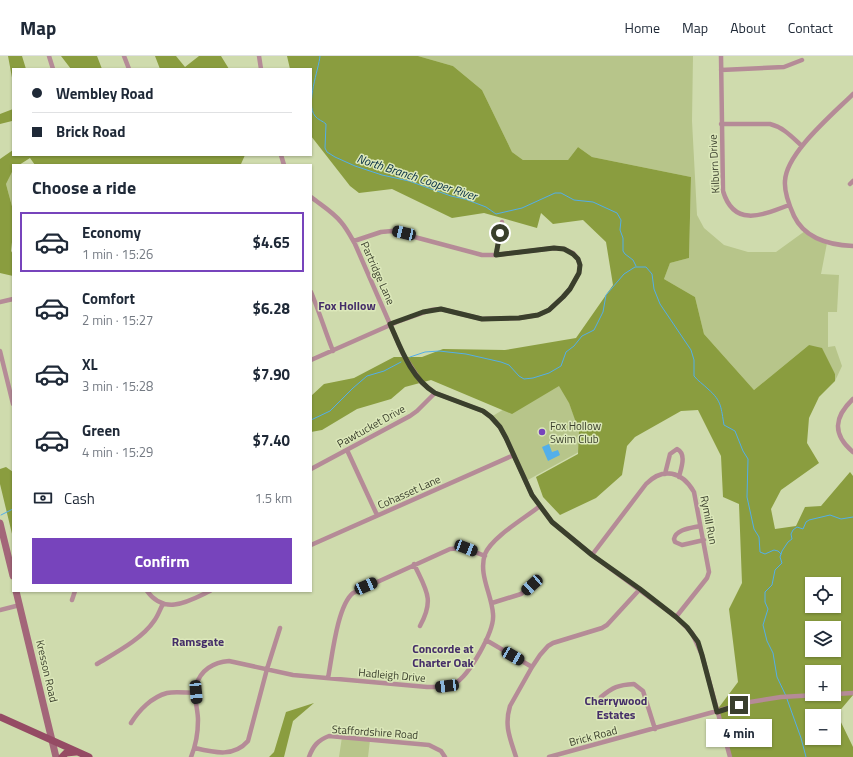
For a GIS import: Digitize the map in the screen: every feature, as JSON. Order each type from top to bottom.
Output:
[{"type":"main road","points":[[0,717],[89,757]]},
{"type":"main road","points":[[62,757],[66,753],[76,752]]},
{"type":"street","points":[[49,56],[53,68]]},
{"type":"street","points":[[124,56],[130,68]]},
{"type":"street","points":[[259,56],[261,68]]},
{"type":"street","name":"Kilburn Drive","points":[[721,56],[722,191],[726,202],[738,213],[750,216],[761,215],[790,205]]},
{"type":"street","points":[[721,70],[784,67],[802,60]]},
{"type":"street","points":[[853,94],[802,146],[787,170],[785,181],[786,194],[790,205],[796,219],[805,231],[827,243],[853,246]]},
{"type":"street","points":[[722,124],[770,124],[783,129],[802,146]]},
{"type":"street","name":"Partridge Lane","points":[[312,198],[341,222],[354,242],[403,354],[422,382],[435,393],[483,411],[491,417],[500,427],[532,495],[552,522],[592,555],[640,589],[687,627],[698,642],[730,757]]},
{"type":"street","points":[[496,255],[502,222]]},
{"type":"street","points":[[312,360],[390,324],[436,309],[452,311],[482,319],[519,318],[538,315],[549,310],[563,297],[579,273],[580,265],[578,259],[573,254],[564,249],[554,248],[496,255],[482,255],[392,231],[381,232],[354,242]]},
{"type":"street","points":[[312,294],[333,350]]},
{"type":"street","points":[[0,302],[12,299]]},
{"type":"street","points":[[0,351],[12,400]]},
{"type":"street","name":"Pawtucket Drive","points":[[312,468],[410,416],[435,393]]},
{"type":"street","points":[[853,399],[843,409],[838,425],[838,432],[841,439],[853,452]]},
{"type":"street","points":[[347,450],[377,516]]},
{"type":"street","points":[[592,555],[646,484],[658,475],[665,474],[670,473],[679,477],[683,458],[682,454],[677,450],[670,454],[665,474]]},
{"type":"street","name":"Cohasset Lane","points":[[312,545],[514,454]]},
{"type":"street","name":"Rymill Run","points":[[676,617],[707,578],[709,572],[694,492],[690,485],[679,477]]},
{"type":"street","points":[[328,678],[336,636],[344,606],[350,595],[366,586],[442,551],[458,547],[466,548],[485,556],[491,545],[498,538],[540,506]]},
{"type":"street","points":[[0,523],[12,571]]},
{"type":"street","points":[[700,526],[680,531],[676,533],[674,539],[678,544],[682,545],[704,540]]},
{"type":"street","name":"Hadleigh Drive","points":[[191,757],[195,748],[197,737],[198,719],[196,686],[200,676],[205,670],[215,664],[229,662],[293,675],[427,687],[447,686],[453,684],[463,677],[490,633],[493,622],[492,603],[485,581],[485,556]]},
{"type":"street","points":[[414,564],[427,592],[427,611],[420,626]]},
{"type":"street","points":[[492,603],[522,594],[532,585]]},
{"type":"street","points":[[516,757],[507,729],[508,714],[510,706],[540,655],[553,643],[602,628],[607,625],[640,589]]},
{"type":"street","name":"Kresson Road","points":[[16,592],[56,757]]},
{"type":"street","points":[[72,600],[75,592]]},
{"type":"street","points":[[148,592],[156,600],[163,604],[177,605],[208,592]]},
{"type":"street","points":[[96,664],[119,651],[142,634],[154,621],[163,604]]},
{"type":"street","points":[[0,610],[20,605]]},
{"type":"street","points":[[195,748],[228,755],[237,752],[246,744],[280,628]]},
{"type":"street","points":[[486,640],[532,667]]},
{"type":"street","points":[[601,697],[612,688],[621,685],[634,684],[643,691],[655,729]]},
{"type":"street","points":[[131,723],[141,710],[167,693],[196,692]]},
{"type":"street","name":"Brick Road","points":[[549,757],[750,702],[781,697],[853,693]]},
{"type":"street","name":"Staffordshire Road","points":[[309,757],[313,748],[320,739],[329,736],[429,745],[441,750],[445,757]]},
{"type":"green space","points":[[8,56],[22,56],[26,68],[12,68],[12,78]]},
{"type":"green space","points":[[61,56],[97,56],[102,68],[70,68]]},
{"type":"green space","points":[[155,56],[176,56],[185,67],[199,56],[221,56],[228,68],[160,68]]},
{"type":"green space","points":[[287,56],[418,56],[453,66],[482,90],[512,152],[523,160],[568,160],[578,147],[592,157],[691,177],[689,258],[670,263],[664,279],[695,297],[704,334],[754,390],[809,345],[822,348],[835,374],[835,381],[819,397],[809,418],[807,443],[819,463],[781,490],[771,509],[775,529],[796,526],[805,507],[821,506],[850,472],[853,476],[853,695],[841,709],[805,709],[805,745],[841,745],[841,722],[853,747],[853,757],[730,757],[717,710],[738,682],[729,609],[742,583],[739,504],[723,497],[721,456],[698,410],[681,411],[635,437],[627,446],[622,475],[596,498],[560,515],[543,497],[536,477],[578,454],[579,431],[569,403],[559,386],[512,414],[431,380],[405,387],[391,399],[357,409],[322,430],[312,432],[312,395],[324,384],[354,378],[394,357],[422,357],[443,349],[505,350],[576,338],[613,285],[606,242],[583,220],[553,224],[541,213],[537,228],[484,213],[452,218],[392,189],[359,193],[350,186],[312,137],[312,68],[290,68]]},
{"type":"green space","points":[[418,56],[693,56],[692,121],[697,215],[704,228],[724,245],[748,252],[776,252],[805,231],[827,243],[821,274],[839,275],[837,312],[828,312],[828,347],[835,346],[842,366],[835,381],[835,374],[809,345],[754,390],[704,334],[695,297],[664,279],[670,263],[689,258],[691,177],[592,157],[578,147],[568,160],[523,160],[512,152],[482,90],[453,66]]},
{"type":"green space","points":[[12,109],[12,121],[0,124],[0,114]]},
{"type":"green space","points":[[12,151],[12,156],[245,156],[241,164],[34,164],[30,158],[21,164],[12,164],[12,172],[6,184],[12,206],[12,276],[0,273],[0,159]]},
{"type":"green space","points":[[12,172],[12,206],[6,184]]},
{"type":"green space","name":"Fox Hollow Swim Club","points":[[559,376],[586,448],[526,481],[506,438],[491,417]]},
{"type":"green space","points":[[6,467],[12,471],[12,534],[0,484],[0,469]]},
{"type":"green space","points":[[314,703],[293,721],[284,757],[269,757],[274,752],[286,712]]},
{"type":"green space","points":[[342,737],[370,740],[368,757],[339,757]]},
{"type":"water","points":[[549,444],[552,452],[558,450],[560,455],[548,461],[542,447]]},
{"type":"waterway","name":"North Branch Cooper River","points":[[312,95],[320,56]]},
{"type":"waterway","name":"North Branch Cooper River","points":[[312,111],[318,119],[326,124],[325,148],[327,152],[335,157],[355,166],[382,175],[409,181],[451,196],[465,199],[486,207],[496,214],[522,208],[555,193],[561,193],[574,200],[593,202],[617,213],[621,220],[620,230],[623,238],[623,251],[633,260],[636,266]]},
{"type":"waterway","name":"North Branch Cooper River","points":[[410,357],[425,352],[439,351],[466,354],[509,365],[519,376],[524,379],[549,373],[561,366],[566,352],[574,346],[582,336],[594,330],[603,312],[606,295],[624,274],[635,267],[646,267],[652,274],[654,289],[660,304],[691,350],[694,360],[694,376],[716,397],[720,405],[724,425],[735,431],[748,459],[747,497],[754,529],[759,537],[760,552],[765,554],[774,550],[781,554]]},
{"type":"waterway","points":[[312,420],[330,411],[367,376],[384,371],[401,362]]},
{"type":"waterway","points":[[1,515],[12,510]]},
{"type":"waterway","name":"North Branch Cooper River","points":[[786,696],[777,677],[773,653],[767,641],[763,625],[768,609],[765,602],[765,592],[772,585],[775,570],[782,563],[780,557],[782,551],[792,539],[791,534],[793,530],[797,527],[803,529],[806,522],[809,520],[830,515],[841,519],[853,517]]},
{"type":"waterway","name":"North Branch Cooper River","points":[[787,699],[806,757]]},
{"type":"place","name":"Fox Hollow Swim Club","points":[[542,432]]},
{"type":"district","name":"Fox Hollow","points":[[347,305]]},
{"type":"district","name":"Ramsgate","points":[[198,641]]},
{"type":"district","name":"Concorde at Charter Oak","points":[[443,655]]},
{"type":"district","name":"Cherrywood Estates","points":[[616,707]]},
{"type":"route","points":[[500,233],[496,255],[554,248],[569,250],[578,259],[580,265],[579,273],[570,289],[549,310],[538,315],[519,318],[482,319],[441,309],[423,312],[390,324],[403,354],[416,375],[429,389],[435,393],[483,411],[500,427],[532,495],[543,512],[552,522],[592,555],[640,589],[687,627],[698,642],[717,712],[739,705]]}]
